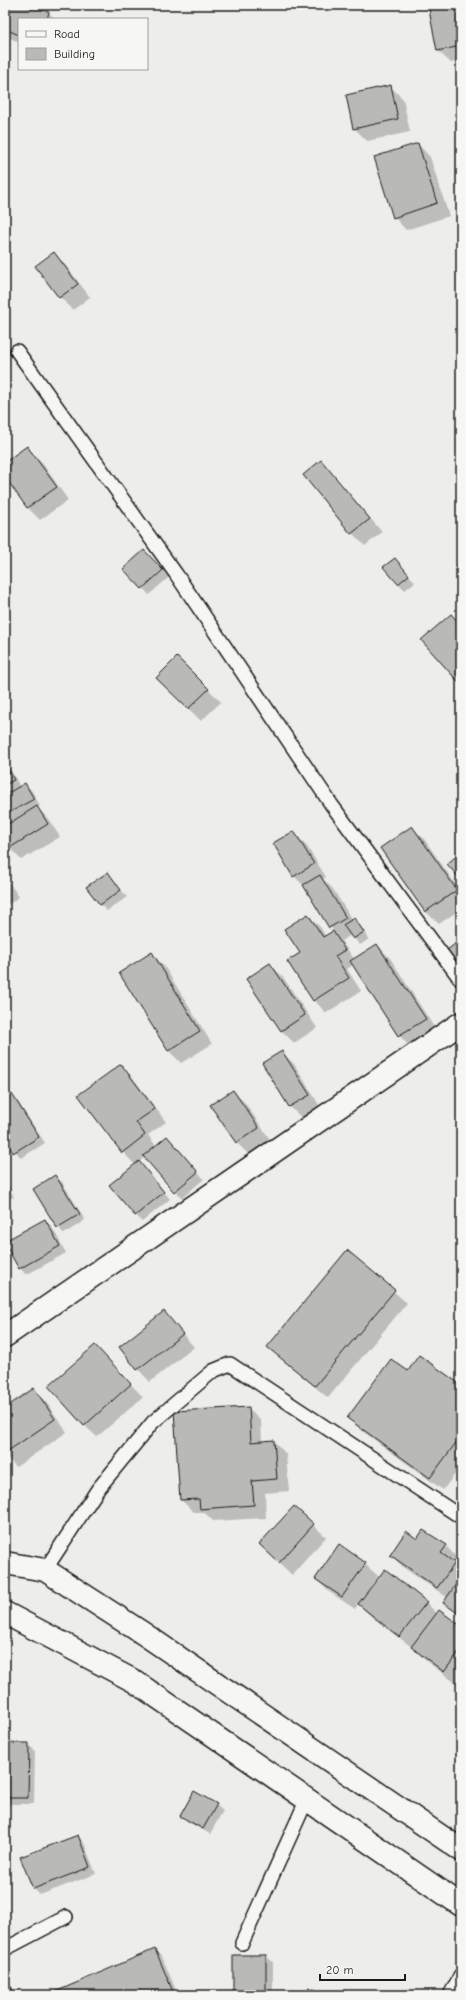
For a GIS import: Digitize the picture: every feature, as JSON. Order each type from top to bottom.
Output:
[{"type":"main road","points":[[5,1336],[461,1023]]},
{"type":"main road","points":[[5,1563],[45,1570],[144,1634],[461,1850]]},
{"type":"main road","points":[[5,1613],[134,1681],[461,1905]]},
{"type":"lane","points":[[17,351],[176,574],[331,804],[461,980]]},
{"type":"lane","points":[[45,1570],[98,1488],[153,1422],[212,1371],[230,1364],[461,1517]]},
{"type":"lane","points":[[242,1943],[307,1799]]},
{"type":"lane","points":[[5,1949],[66,1918]]},
{"type":"lane","points":[[450,1995],[461,1975]]},
{"type":"lane","points":[[5,1991],[7,1995]]},
{"type":"building","points":[[5,5],[31,5],[49,12],[47,18],[18,18],[18,35],[5,29]]},
{"type":"building","points":[[453,5],[461,5],[461,46],[437,51],[429,10]]},
{"type":"building","points":[[391,85],[398,119],[353,129],[346,95]]},
{"type":"building","points":[[418,143],[437,203],[393,218],[374,157]]},
{"type":"building","points":[[54,252],[78,284],[59,298],[35,266]]},
{"type":"building","points":[[27,446],[57,487],[27,508],[5,477],[5,462]]},
{"type":"building","points":[[321,460],[370,519],[351,534],[303,475]]},
{"type":"building","points":[[144,550],[163,570],[142,589],[123,569]]},
{"type":"building","points":[[395,558],[409,575],[398,584],[383,567]]},
{"type":"building","points":[[451,614],[461,625],[461,685],[421,640]]},
{"type":"building","points":[[177,657],[209,689],[188,709],[156,678]]},
{"type":"building","points":[[6,764],[14,780],[5,785],[5,765]]},
{"type":"building","points":[[25,783],[34,799],[5,815],[5,795]]},
{"type":"building","points":[[37,806],[48,824],[8,849],[5,844],[5,826]]},
{"type":"building","points":[[412,826],[457,890],[425,912],[380,848]]},
{"type":"building","points":[[294,831],[314,864],[293,877],[273,843]]},
{"type":"building","points":[[461,852],[461,880],[447,864]]},
{"type":"building","points":[[108,872],[121,890],[100,905],[86,887]]},
{"type":"building","points":[[320,875],[346,918],[329,928],[303,885]]},
{"type":"building","points":[[308,914],[323,937],[333,931],[345,950],[335,956],[349,978],[313,1001],[287,961],[300,953],[284,929]]},
{"type":"building","points":[[354,918],[364,932],[353,939],[343,925]]},
{"type":"building","points":[[461,939],[461,970],[446,951]]},
{"type":"building","points":[[377,944],[426,1019],[398,1036],[350,961]]},
{"type":"building","points":[[152,952],[200,1031],[168,1051],[119,973]]},
{"type":"building","points":[[270,963],[305,1015],[281,1031],[246,979]]},
{"type":"building","points":[[282,1051],[310,1095],[289,1107],[262,1063]]},
{"type":"building","points":[[121,1064],[155,1109],[136,1122],[145,1135],[122,1153],[78,1095]]},
{"type":"building","points":[[233,1090],[259,1128],[236,1143],[210,1105]]},
{"type":"building","points":[[12,1094],[39,1137],[13,1153],[5,1139],[5,1098]]},
{"type":"building","points":[[167,1136],[198,1172],[174,1192],[143,1156]]},
{"type":"building","points":[[139,1161],[164,1192],[135,1216],[109,1185]]},
{"type":"building","points":[[55,1175],[80,1214],[57,1228],[33,1189]]},
{"type":"building","points":[[45,1219],[60,1246],[19,1269],[5,1244],[5,1241]]},
{"type":"building","points":[[347,1250],[395,1290],[315,1386],[267,1347]]},
{"type":"building","points":[[164,1311],[183,1334],[137,1370],[119,1347]]},
{"type":"building","points":[[95,1345],[131,1384],[84,1426],[48,1386]]},
{"type":"building","points":[[419,1355],[461,1385],[461,1436],[430,1478],[347,1418],[391,1359],[408,1371]]},
{"type":"building","points":[[34,1388],[55,1419],[5,1453],[5,1408]]},
{"type":"building","points":[[249,1407],[251,1442],[274,1440],[277,1479],[252,1481],[254,1505],[200,1509],[199,1499],[180,1500],[174,1411]]},
{"type":"building","points":[[294,1506],[314,1524],[279,1563],[259,1544]]},
{"type":"building","points":[[423,1530],[447,1545],[441,1553],[455,1563],[437,1588],[390,1555],[406,1531],[417,1539]]},
{"type":"building","points":[[339,1544],[366,1563],[342,1597],[315,1579]]},
{"type":"building","points":[[385,1569],[427,1602],[399,1637],[358,1604]]},
{"type":"building","points":[[461,1577],[461,1615],[443,1603]]},
{"type":"building","points":[[439,1610],[461,1626],[461,1649],[444,1672],[411,1647]]},
{"type":"building","points":[[5,1743],[29,1743],[28,1798],[5,1798]]},
{"type":"building","points":[[194,1791],[217,1804],[203,1829],[180,1816]]},
{"type":"building","points":[[78,1835],[90,1867],[33,1889],[20,1857]]},
{"type":"building","points":[[155,1949],[174,1994],[48,1995]]},
{"type":"building","points":[[233,1955],[266,1955],[266,1995],[233,1995]]},
{"type":"building","points":[[309,1987],[327,1995],[306,1995]]}]
